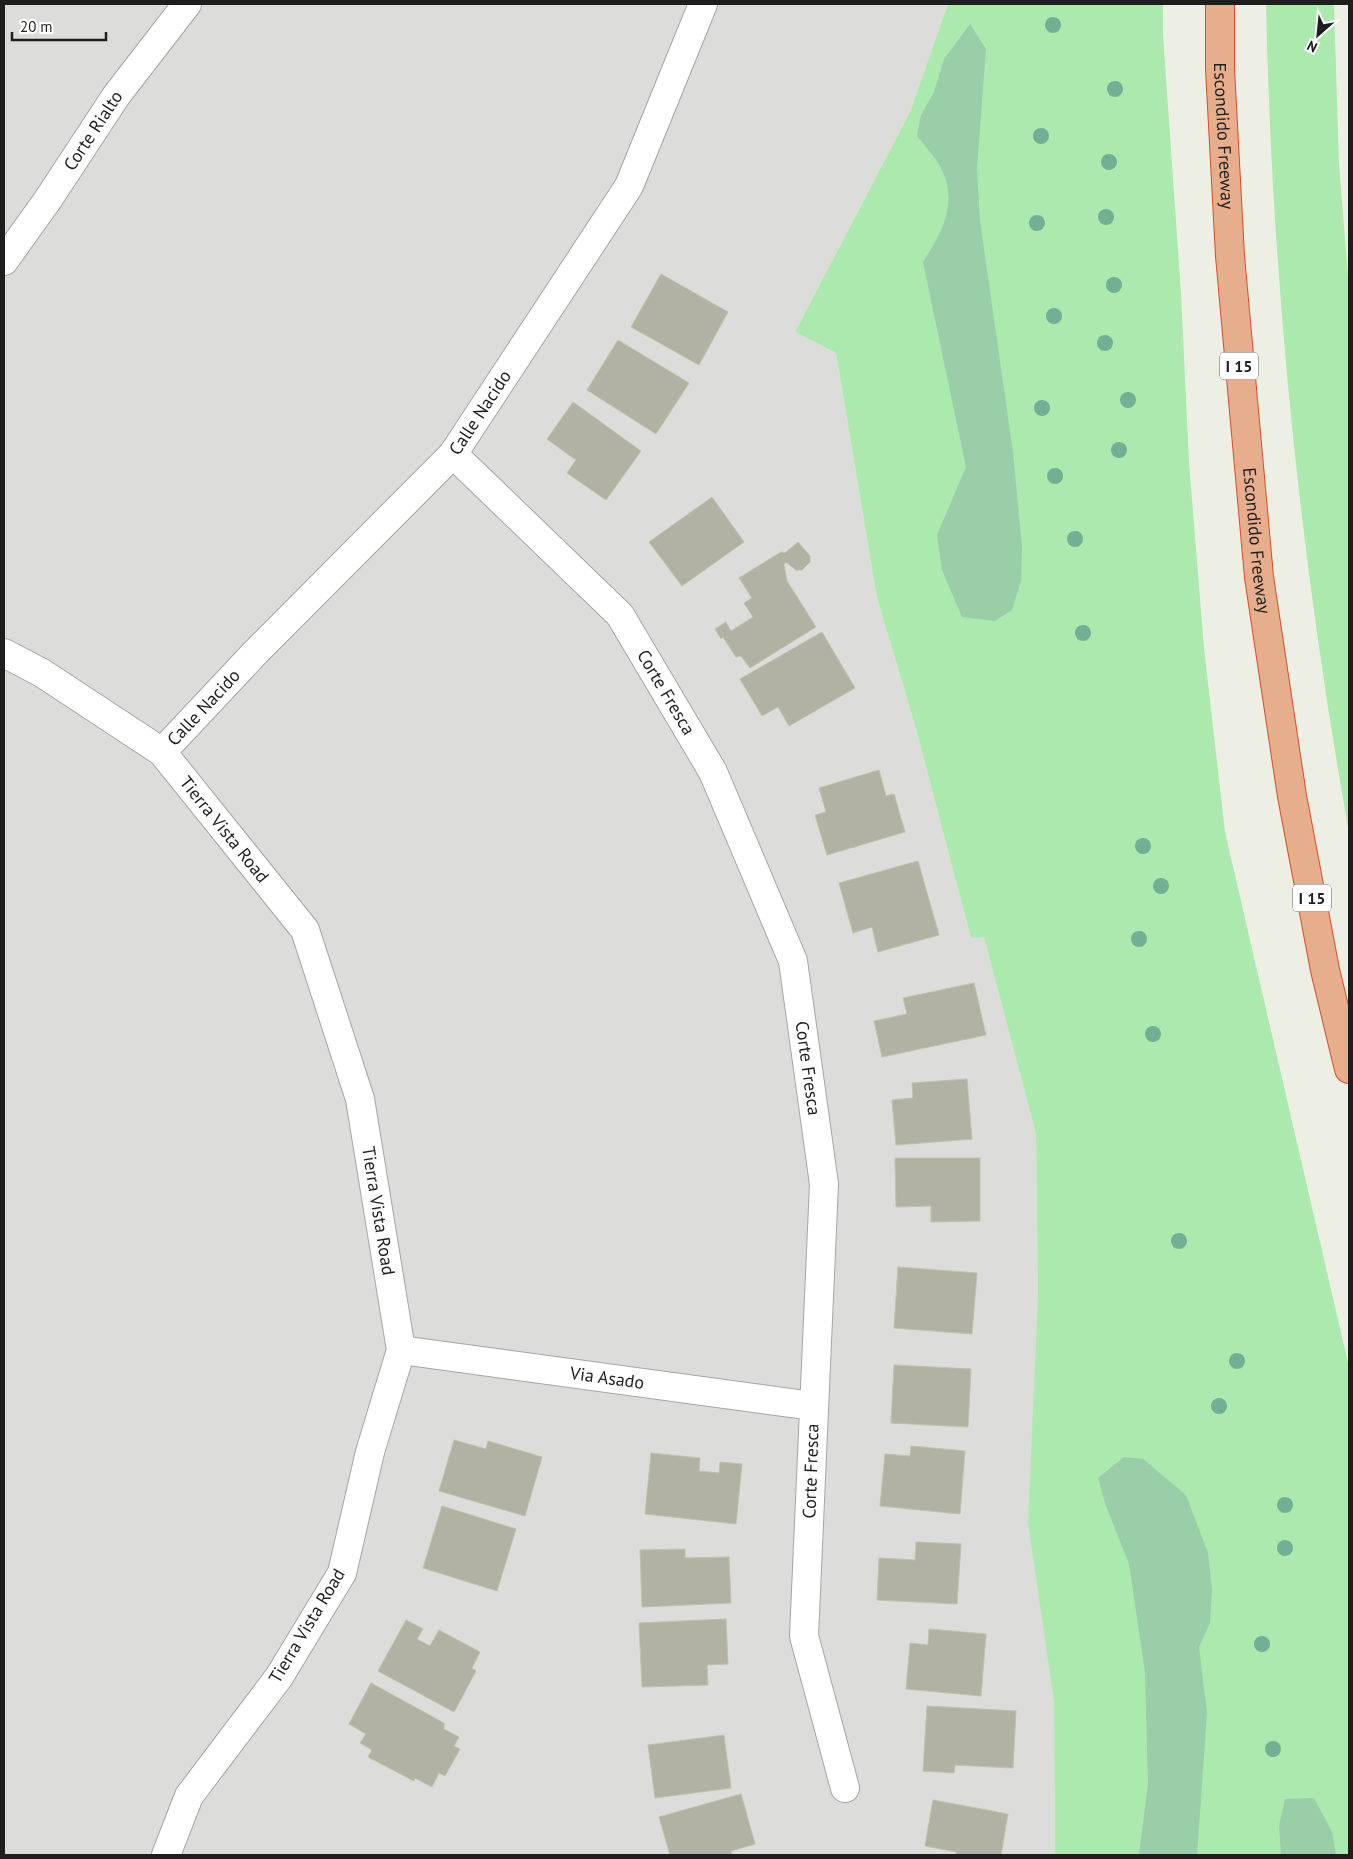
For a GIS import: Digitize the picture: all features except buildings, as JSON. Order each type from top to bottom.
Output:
[{"type":"highway","name":"Escondido Freeway","points":[[1220,4],[1220,69],[1230,256],[1259,577],[1294,806],[1325,970],[1349,1069]]},
{"type":"street","name":"Corte Rialto","points":[[4,261],[47,201],[116,96],[187,4]]},
{"type":"street","name":"Calle Nacido","points":[[162,752],[253,655],[453,454],[629,186],[703,4]]},
{"type":"street","name":"Corte Fresca","points":[[453,454],[620,615],[714,772],[793,962],[824,1184],[804,1636],[845,1788]]},
{"type":"street","name":"Tierra Vista Road","points":[[4,653],[42,673],[162,752],[305,930],[360,1099],[401,1350],[370,1452],[342,1573],[279,1677],[189,1796],[166,1855]]},
{"type":"street","name":"Via Asado","points":[[401,1350],[813,1406]]},
{"type":"shaded area","points":[[4,4],[948,4],[910,112],[795,332],[836,353],[877,598],[915,725],[971,938],[984,936],[1036,1134],[1038,1298],[1054,1701],[1055,1855],[4,1855]]},
{"type":"green space","points":[[948,4],[1163,4],[1163,35],[1181,293],[1189,462],[1204,648],[1225,832],[1349,1367],[1349,1855],[1055,1855],[1054,1701],[1028,1522],[1038,1298],[1036,1134],[984,937],[971,938],[915,725],[877,598],[836,353],[795,332],[910,112]]},
{"type":"green space","points":[[1266,4],[1334,4],[1339,164],[1349,288],[1349,833],[1316,627],[1291,420],[1275,212]]},
{"type":"green space","points":[[970,24],[986,49],[977,168],[980,221],[1013,452],[1022,548],[1021,581],[1012,610],[995,621],[962,617],[942,570],[937,535],[966,467],[923,262],[937,239],[946,216],[948,192],[946,179],[940,166],[917,136],[921,115],[934,92],[944,59]]},
{"type":"green space","points":[[1124,1457],[1143,1459],[1186,1495],[1208,1553],[1212,1589],[1210,1623],[1199,1647],[1207,1713],[1197,1855],[1139,1855],[1148,1784],[1145,1672],[1129,1564],[1106,1506],[1098,1478]]},
{"type":"green space","points":[[1314,1798],[1332,1832],[1336,1855],[1281,1855],[1279,1826],[1285,1799]]}]
